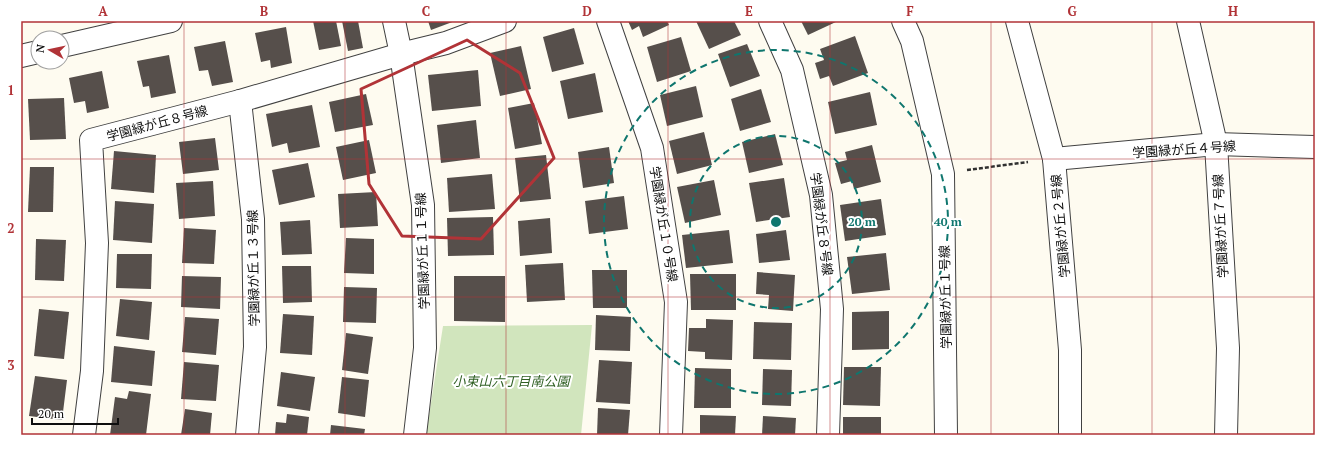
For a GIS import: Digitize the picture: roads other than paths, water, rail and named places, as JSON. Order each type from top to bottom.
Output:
[{"type":"street","points":[[70,44],[171,21]]},
{"type":"street","name":"学園緑が丘１１号線","points":[[394,21],[401,54],[423,205],[424,348],[415,435]]},
{"type":"street","name":"学園緑が丘８号線","points":[[84,435],[92,371],[97,243],[91,140],[240,101],[401,54],[446,43],[506,21]]},
{"type":"street","name":"学園緑が丘１０号線","points":[[608,21],[652,148],[676,302],[671,435]]},
{"type":"street","name":"学園緑が丘８号線","points":[[770,21],[792,70],[821,195],[832,309],[828,435]]},
{"type":"street","name":"学園緑が丘１号線","points":[[903,21],[912,40],[943,174],[946,435]]},
{"type":"street","name":"学園緑が丘２号線","points":[[1017,21],[1054,159],[1070,350],[1070,435]]},
{"type":"street","name":"学園緑が丘７号線","points":[[1188,21],[1216,144],[1228,348],[1226,435]]},
{"type":"street","name":"学園緑が丘１３号線","points":[[240,101],[253,219],[255,347],[247,435]]},
{"type":"street","name":"学園緑が丘４号線","points":[[1054,159],[1216,144],[1315,147]]},
{"type":"park label","name":"小束山六丁目南公園","points":[[511,381]]}]
